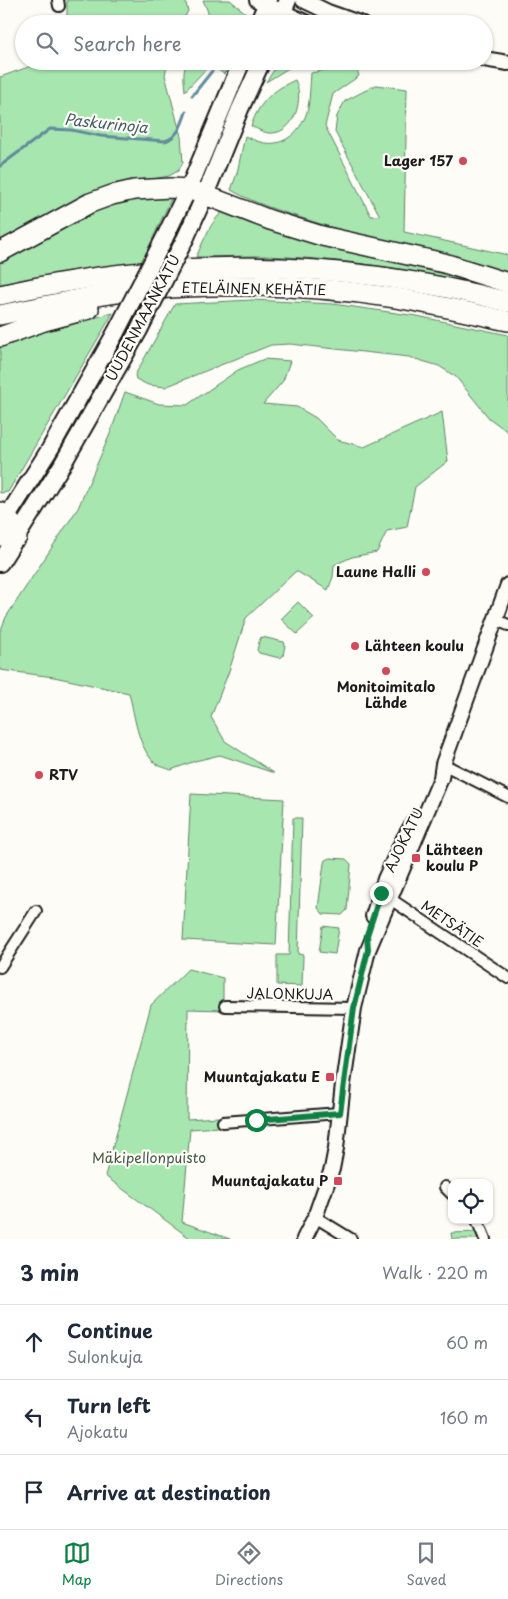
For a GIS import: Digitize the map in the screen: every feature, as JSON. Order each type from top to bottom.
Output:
[{"type":"highway","points":[[0,252],[90,204],[112,195],[153,188],[197,192],[270,220],[315,234],[444,263],[508,283]]},
{"type":"highway","name":"ETELÄINEN KEHÄTIE","points":[[0,295],[71,281],[137,272],[200,267],[260,266],[303,268],[392,278],[463,291],[508,302]]},
{"type":"highway","name":"ETELÄINEN KEHÄTIE","points":[[0,315],[50,304],[133,291],[207,286],[288,287],[340,291],[397,298],[508,321]]},
{"type":"highway","points":[[0,337],[12,331],[81,311],[125,302],[181,294],[288,287]]},
{"type":"highway","points":[[2,519],[14,526],[8,537]]},
{"type":"main road","points":[[260,15],[264,2]]},
{"type":"main road","name":"UUDENMAANKATU","points":[[0,563],[8,537],[82,431],[139,330],[186,237],[197,192],[239,70]]},
{"type":"main road","name":"UUDENMAANKATU","points":[[2,519],[63,427],[116,332],[164,239],[197,192],[229,134],[258,70]]},
{"type":"main road","points":[[246,96],[265,70]]},
{"type":"street","points":[[303,0],[336,15]]},
{"type":"street","points":[[264,2],[283,12]]},
{"type":"street","points":[[493,60],[508,63]]},
{"type":"street","name":"AJOKATU","points":[[304,1239],[315,1217],[332,1169],[354,1008],[392,864],[403,840],[412,828],[437,770],[444,764],[502,622],[508,585]]},
{"type":"street","points":[[444,764],[508,797]]},
{"type":"street","name":"METSÄTIE","points":[[385,895],[508,978]]},
{"type":"street","points":[[0,967],[36,911]]},
{"type":"street","name":"JALONKUJA","points":[[225,1006],[354,1008]]},
{"type":"street","points":[[223,1122],[340,1113]]},
{"type":"street","points":[[315,1217],[351,1239]]},
{"type":"street","points":[[478,1224],[484,1239]]},
{"type":"green space","points":[[67,0],[185,0],[188,11],[186,15],[67,15]]},
{"type":"green space","points":[[203,0],[230,0],[247,14],[208,15]]},
{"type":"green space","points":[[20,70],[166,70],[165,75],[181,136],[183,163],[178,171],[169,176],[102,188],[75,200],[0,244],[0,77]]},
{"type":"green space","points":[[184,70],[205,70],[185,91]]},
{"type":"green space","points":[[218,70],[226,70],[224,74]]},
{"type":"green space","points":[[274,70],[285,70],[266,82]]},
{"type":"green space","points":[[325,70],[357,70],[359,76],[333,94],[325,126],[371,216],[380,216],[335,132],[337,116],[345,101],[376,85],[407,89],[404,232],[508,255],[508,274],[324,225],[288,214],[231,190],[237,173],[245,136],[258,142],[277,143],[291,136],[302,124],[309,104],[311,73]]},
{"type":"green space","points":[[295,80],[299,95],[298,104],[292,120],[287,126],[281,131],[270,133],[251,126],[258,110],[268,98],[280,88]]},
{"type":"green space","points":[[167,196],[171,199],[142,262],[72,271],[0,286],[0,262],[65,224],[106,205],[121,201]]},
{"type":"green space","points":[[227,210],[506,290],[444,277],[351,262],[257,256],[196,257],[213,223],[217,217]]},
{"type":"green space","points":[[252,300],[333,304],[417,316],[508,335],[508,432],[489,418],[456,377],[439,366],[409,357],[290,344],[271,345],[165,387],[148,385],[136,379],[135,375],[175,304]]},
{"type":"green space","points":[[113,313],[8,492],[0,493],[0,348],[57,327]]},
{"type":"green space","points":[[264,359],[290,361],[283,381],[263,404],[297,407],[316,418],[338,440],[364,447],[442,412],[448,461],[415,487],[407,527],[387,531],[377,552],[352,557],[334,565],[333,577],[328,590],[296,571],[246,618],[229,671],[211,717],[225,741],[274,773],[220,755],[195,761],[171,770],[156,764],[145,749],[138,731],[129,693],[54,677],[0,670],[0,632],[6,617],[78,508],[110,434],[125,392],[159,404],[187,405],[238,370]]},
{"type":"green space","points":[[298,602],[314,618],[297,634],[281,619]]},
{"type":"green space","points":[[260,638],[284,642],[283,656],[280,658],[259,653],[257,650]]},
{"type":"green space","points":[[191,794],[284,799],[276,945],[183,940]]},
{"type":"green space","points":[[293,818],[302,818],[298,954],[303,955],[302,986],[277,985],[277,955],[289,955]]},
{"type":"green space","points":[[330,858],[346,859],[351,864],[347,910],[342,915],[323,914],[318,908],[324,863],[325,860]]},
{"type":"green space","points":[[323,926],[339,928],[335,954],[319,952]]},
{"type":"green space","name":"Mäkipellonpuisto","points":[[188,969],[223,978],[223,1010],[188,1009],[187,1119],[219,1117],[218,1127],[190,1129],[182,1222],[230,1239],[191,1239],[105,1176],[151,1005]]},
{"type":"green space","points":[[478,1232],[478,1239],[452,1239],[451,1233]]},
{"type":"waterway","points":[[192,96],[212,71]]},
{"type":"waterway","name":"Paskurinoja","points":[[0,166],[50,129],[71,130],[101,136],[165,141],[176,133],[186,112]]},
{"type":"place","name":"Lager 157","points":[[463,161]]},
{"type":"place","name":"Laune Halli","points":[[426,572]]},
{"type":"place","name":"Lähteen koulu","points":[[355,646]]},
{"type":"place","name":"Monitoimitalo Lähde","points":[[386,671]]},
{"type":"place","name":"RTV","points":[[39,775]]},
{"type":"place","name":"Lähteen koulu P","points":[[416,858]]},
{"type":"place","name":"Muuntajakatu E","points":[[330,1077]]},
{"type":"place","name":"Muuntajakatu P","points":[[338,1181]]},
{"type":"route","points":[[256,1120],[340,1113],[354,1008],[368,950],[367,935],[381,893]]}]
